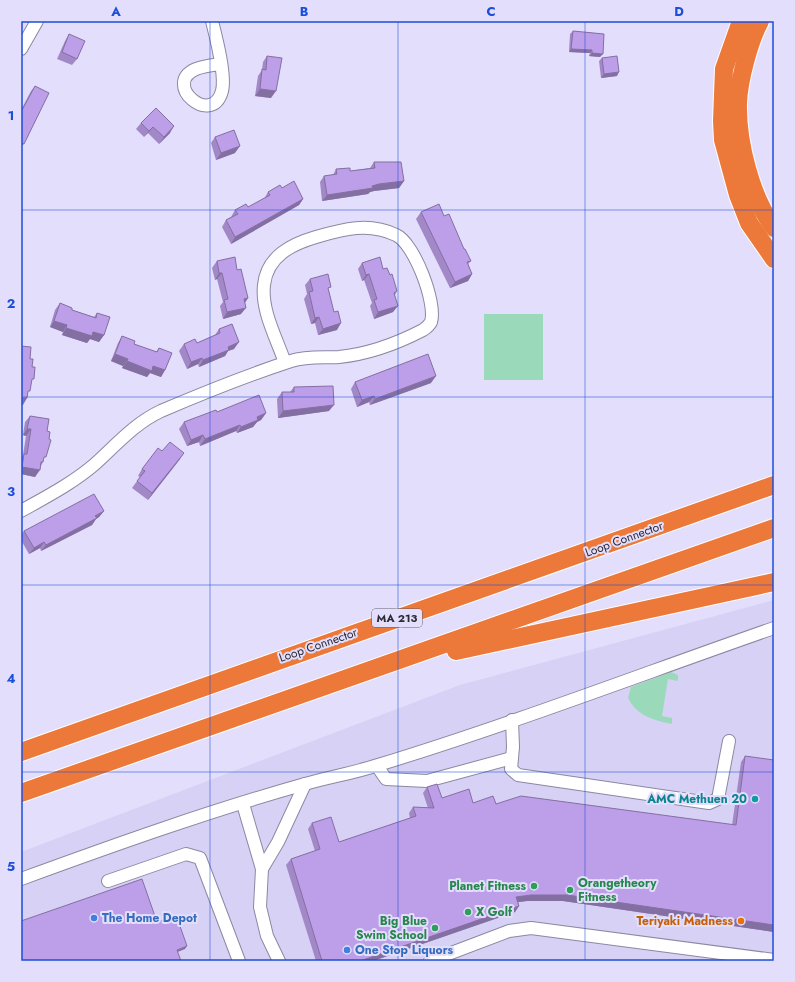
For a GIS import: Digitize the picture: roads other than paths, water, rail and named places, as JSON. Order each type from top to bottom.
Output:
[{"type":"highway","points":[[741,21],[724,70],[722,121],[723,140],[738,195],[749,223],[774,260]]},
{"type":"highway","points":[[760,21],[748,51],[738,103],[741,134],[747,169],[756,195],[774,228]]},
{"type":"highway","name":"Loop Connector","points":[[21,752],[273,661],[606,546],[774,485]]},
{"type":"highway","points":[[21,793],[381,668],[774,528]]},
{"type":"highway","points":[[381,668],[774,582]]},
{"type":"street","points":[[21,50],[37,21]]},
{"type":"street","points":[[212,21],[220,64]]},
{"type":"street","points":[[21,511],[56,491],[82,473],[144,421],[155,415],[285,363],[308,358],[338,357],[370,352],[413,336],[429,326],[432,313],[431,300],[427,287],[415,260],[407,246],[398,235],[382,230],[356,227],[302,241],[288,248],[275,258],[264,284],[264,299],[285,363]]},
{"type":"street","points":[[21,879],[97,852],[304,784],[377,766],[774,628]]},
{"type":"street","points":[[512,720],[511,769],[518,775],[709,802],[718,799],[729,741]]},
{"type":"street","points":[[377,766],[386,779],[428,781],[512,758]]},
{"type":"street","points":[[262,869],[278,842],[304,784]]},
{"type":"street","points":[[243,804],[262,869],[260,907],[267,936],[279,961]]},
{"type":"street","points":[[108,881],[186,854],[200,858],[239,961]]},
{"type":"street","points":[[430,961],[509,931],[531,928],[774,960]]},
{"type":"place","name":"AMC Methuen 20","points":[[755,799]]},
{"type":"place","name":"Planet Fitness","points":[[534,886]]},
{"type":"place","name":"Orangetheory Fitness","points":[[570,890]]},
{"type":"place","name":"X Golf","points":[[468,912]]},
{"type":"place","name":"The Home Depot","points":[[94,918]]},
{"type":"place","name":"Teriyaki Madness","points":[[741,921]]},
{"type":"place","name":"Big Blue Swim School","points":[[435,928]]},
{"type":"place","name":"One Stop Liquors","points":[[347,950]]}]
